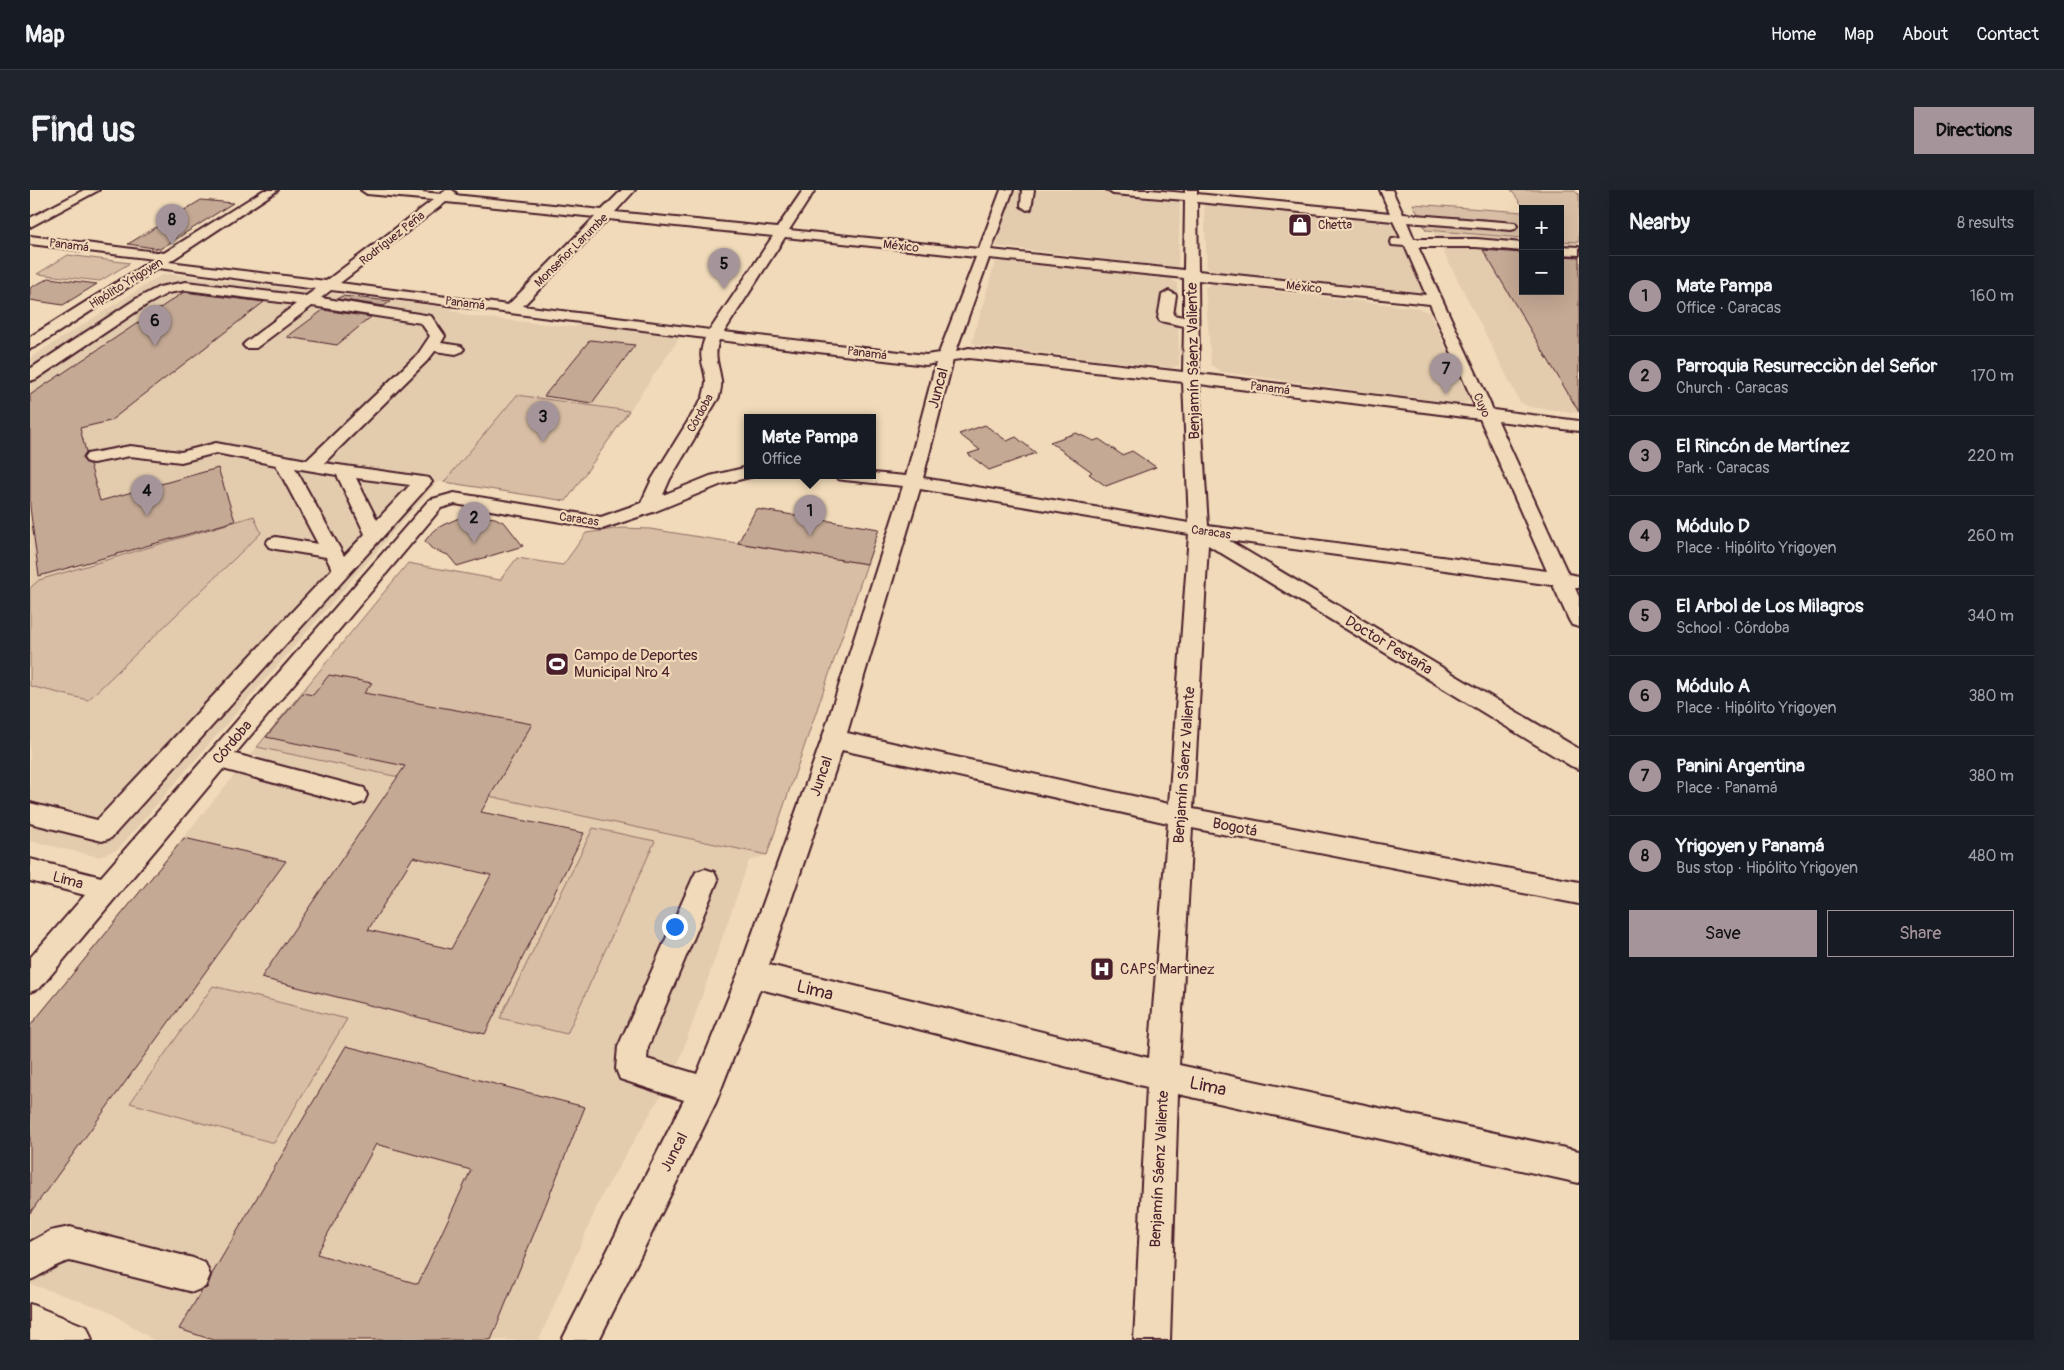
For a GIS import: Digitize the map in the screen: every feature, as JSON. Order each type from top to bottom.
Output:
[{"type":"street","points":[[30,223],[93,190]]},
{"type":"street","name":"Hipólito Yrigoyen","points":[[30,344],[272,190]]},
{"type":"street","name":"México","points":[[367,190],[1192,277],[1436,300]]},
{"type":"street","name":"Rodríguez Peña","points":[[251,345],[334,287],[454,190]]},
{"type":"street","name":"Monseñor Larumbe","points":[[512,309],[629,190]]},
{"type":"street","name":"Córdoba","points":[[649,507],[661,479],[711,397],[714,382],[709,365],[708,350],[714,335],[809,190]]},
{"type":"street","name":"Juncal","points":[[580,1340],[705,1091],[752,974],[834,739],[912,482],[946,356],[1007,190]]},
{"type":"street","points":[[1027,206],[1028,190]]},
{"type":"street","points":[[1113,190],[1191,194],[1394,227],[1511,226]]},
{"type":"street","name":"Cuyo","points":[[1386,190],[1394,227],[1411,243],[1487,415],[1570,581],[1579,620]]},
{"type":"street","name":"Benjamín Sáenz Valiente","points":[[1152,1340],[1163,1076],[1199,540],[1191,378],[1191,194]]},
{"type":"street","name":"Panamá","points":[[30,240],[334,287],[714,335],[926,360],[969,353],[1191,378],[1579,426]]},
{"type":"street","points":[[1411,243],[1476,243],[1519,247]]},
{"type":"street","points":[[1564,250],[1579,251]]},
{"type":"street","points":[[30,376],[141,302],[164,290],[186,286],[314,301],[426,319],[438,336],[432,346],[311,466]]},
{"type":"street","points":[[1169,295],[1165,318],[1192,324]]},
{"type":"street","points":[[432,346],[456,349]]},
{"type":"street","points":[[30,813],[102,831],[338,560],[375,535],[423,482],[311,466],[216,448],[181,457],[130,451],[93,458]]},
{"type":"street","points":[[282,460],[338,560]]},
{"type":"street","points":[[344,471],[375,535]]},
{"type":"street","name":"Caracas","points":[[435,504],[454,498],[602,524],[716,480],[744,473]]},
{"type":"street","name":"Caracas","points":[[876,478],[912,482],[1198,530],[1570,581]]},
{"type":"street","name":"Córdoba","points":[[30,980],[435,504]]},
{"type":"street","name":"Doctor Pestaña","points":[[1198,530],[1579,760]]},
{"type":"street","points":[[276,543],[338,560]]},
{"type":"street","name":"Bogotá","points":[[834,739],[1180,816],[1579,893]]},
{"type":"street","points":[[218,759],[355,795]]},
{"type":"street","name":"Lima","points":[[30,870],[106,890]]},
{"type":"street","points":[[705,880],[633,1047],[631,1069],[705,1091]]},
{"type":"street","name":"Lima","points":[[752,974],[1163,1076],[1579,1167]]},
{"type":"street","points":[[30,1263],[50,1248],[70,1244],[193,1275]]},
{"type":"street","points":[[30,1322],[74,1340]]},
{"type":"shaded area","points":[[1011,190],[1088,190],[1171,198],[1180,202],[1178,266],[1172,267],[995,246]]},
{"type":"shaded area","points":[[1511,190],[1574,190],[1579,195],[1579,242],[1564,241],[1564,205],[1522,205]]},
{"type":"shaded area","points":[[1210,203],[1385,219],[1394,223],[1425,290],[1420,292],[1214,271],[1207,268],[1204,205]]},
{"type":"shaded area","points":[[1413,204],[1519,212],[1519,238],[1426,230]]},
{"type":"shaded area","points":[[1433,231],[1519,238],[1519,295],[1564,295],[1564,241],[1579,242],[1579,413],[1530,407],[1520,402]]},
{"type":"shaded area","points":[[68,255],[130,263],[100,281],[37,274]]},
{"type":"shaded area","points":[[1000,261],[1171,279],[1177,283],[1179,365],[1172,368],[976,345],[972,342],[995,263]]},
{"type":"shaded area","points":[[169,274],[450,308],[468,316],[575,327],[578,324],[680,337],[629,411],[517,395],[444,482],[437,482],[118,849],[99,857],[30,841],[30,358],[160,276]]},
{"type":"shaded area","points":[[1213,284],[1418,308],[1430,313],[1470,401],[1460,404],[1222,372],[1211,365],[1205,287]]},
{"type":"shaded area","points":[[517,395],[629,411],[566,501],[444,482]]},
{"type":"shaded area","points":[[254,516],[261,533],[88,700],[30,686],[30,588],[39,580]]},
{"type":"shaded area","name":"Campo de Deportes Municipal Nro 4","points":[[622,528],[650,529],[867,564],[767,855],[257,747],[408,563],[500,580],[517,558],[563,565],[586,533]]},
{"type":"shaded area","points":[[257,747],[767,855],[749,861],[676,1070],[602,1195],[539,1340],[153,1340],[107,1310],[30,1284],[30,1026]]},
{"type":"shaded area","points":[[593,828],[655,841],[567,1034],[500,1018]]},
{"type":"shaded area","points":[[213,986],[347,1019],[274,1143],[130,1103]]},
{"type":"building","points":[[201,200],[233,203],[160,249],[128,244]]},
{"type":"building","points":[[1483,250],[1519,253],[1519,295],[1564,295],[1564,256],[1579,257],[1579,412]]},
{"type":"building","points":[[49,278],[97,284],[63,305],[30,300],[30,288]]},
{"type":"building","points":[[184,292],[264,302],[110,421],[80,428],[86,452],[82,458],[86,463],[90,464],[100,501],[218,468],[235,521],[39,576],[30,507],[30,395]]},
{"type":"building","points":[[342,296],[391,301],[384,306],[337,299]]},
{"type":"building","points":[[323,310],[371,317],[337,345],[287,337]]},
{"type":"building","points":[[590,340],[635,345],[592,403],[544,396]]},
{"type":"building","points":[[985,425],[1007,441],[1016,437],[1036,453],[989,470],[968,454],[980,450],[959,434]]},
{"type":"building","points":[[1076,433],[1094,441],[1099,439],[1122,455],[1132,451],[1156,467],[1106,486],[1089,474],[1092,472],[1050,442]]},
{"type":"building","points":[[756,509],[879,529],[867,564],[738,543]]},
{"type":"building","points":[[472,515],[495,518],[505,523],[523,546],[457,566],[448,555],[432,549],[425,541],[433,531],[443,525]]},
{"type":"building","points":[[329,675],[372,683],[364,693],[532,724],[481,812],[584,833],[485,1034],[261,978],[405,766],[266,737],[303,693],[313,695]],"holes":[[[413,857],[491,875],[451,949],[368,930]]]},
{"type":"building","points":[[184,838],[286,861],[30,1213],[30,1026]]},
{"type":"building","points":[[346,1046],[585,1107],[491,1340],[213,1340],[179,1329],[202,1290],[207,1288],[212,1274]],"holes":[[[376,1144],[471,1170],[418,1284],[317,1254]]]},
{"type":"place","name":"Chetta","points":[[1300,225]]},
{"type":"place","name":"Yrigoyen y Panamá","points":[[172,245]]},
{"type":"place","name":"El Arbol de Los Milagros","points":[[724,289]]},
{"type":"place","name":"Módulo A","points":[[155,346]]},
{"type":"place","name":"Panini Argentina","points":[[1446,394]]},
{"type":"place","name":"El Rincón de Martínez","points":[[543,442]]},
{"type":"place","name":"Módulo D","points":[[147,516]]},
{"type":"place","name":"Mate Pampa","points":[[810,536]]},
{"type":"place","name":"Parroquia Resurrecciòn del Señor","points":[[474,543]]},
{"type":"place","name":"Campo de Deportes Municipal Nro 4","points":[[557,664]]},
{"type":"place","name":"CAPS Martinez","points":[[1102,969]]}]
